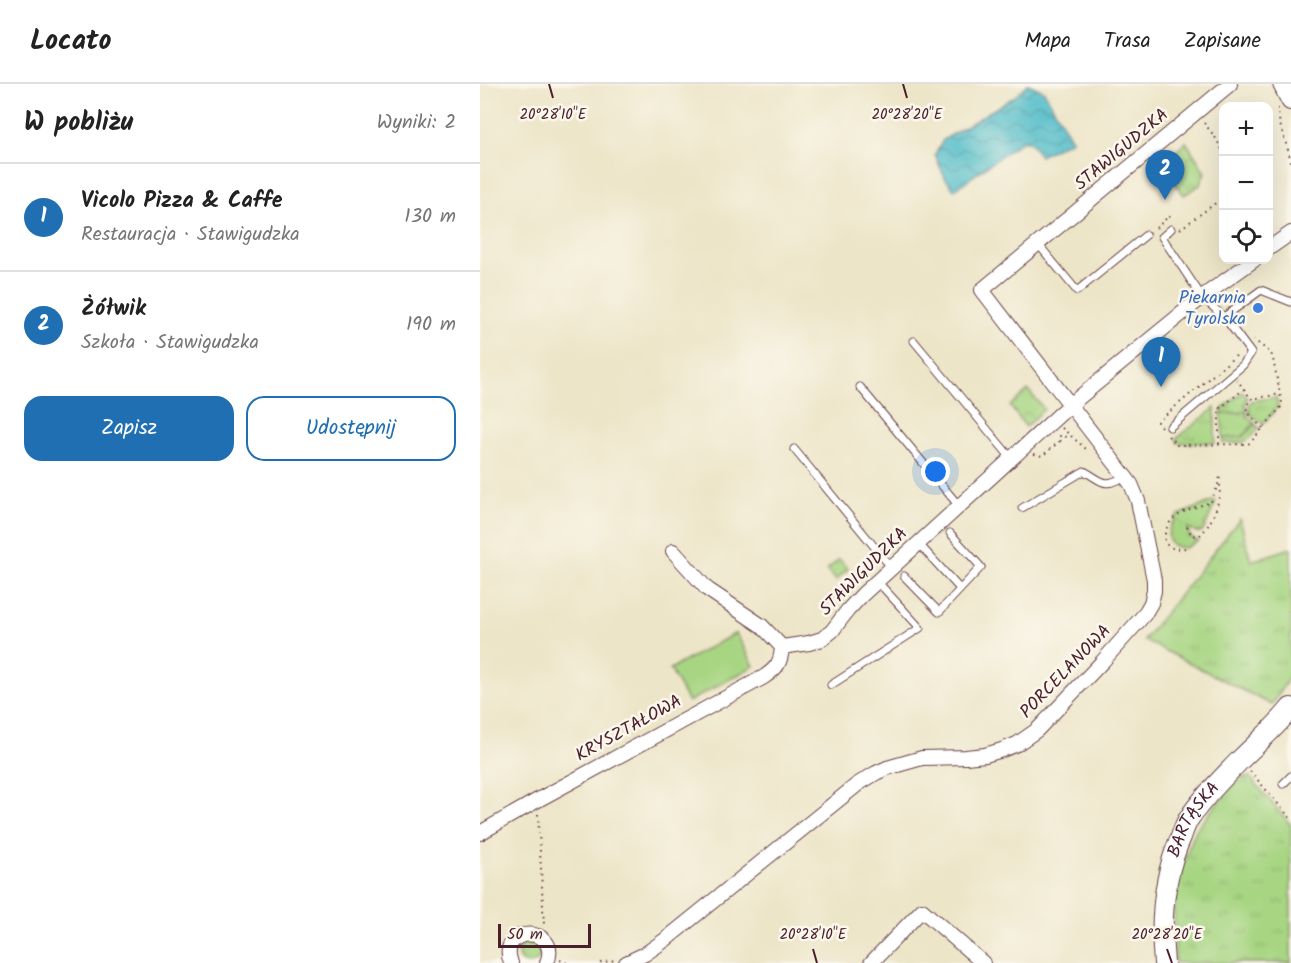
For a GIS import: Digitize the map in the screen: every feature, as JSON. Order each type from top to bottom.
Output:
[{"type":"street","name":"STAWIGUDZKA","points":[[1070,405],[982,290],[1230,84]]},
{"type":"street","points":[[1273,246],[1291,234]]},
{"type":"street","name":"STAWIGUDZKA","points":[[782,647],[822,639],[891,567],[1070,405],[1202,297],[1248,264]]},
{"type":"street","name":"PORCELANOWA","points":[[623,961],[645,954],[665,940],[858,784],[876,773],[922,758],[986,755],[1017,744],[1038,730],[1144,615],[1151,603],[1154,580],[1138,501],[1131,484],[1070,405]]},
{"type":"street","points":[[674,551],[707,589],[762,626],[782,647]]},
{"type":"street","name":"KRYSZTAŁOWA","points":[[480,833],[764,677],[778,664],[782,657],[782,647]]},
{"type":"street","name":"BARTĄSKA","points":[[1164,963],[1162,920],[1167,874],[1188,821],[1203,800],[1240,759],[1291,708]]},
{"type":"street","points":[[871,963],[922,910],[983,963]]},
{"type":"street","points":[[511,963],[509,954],[512,944],[520,936],[530,934],[536,934],[545,941],[549,951],[549,962]]},
{"type":"lane","points":[[1170,427],[1253,356],[1224,318],[1202,297],[1162,237],[1171,229]]},
{"type":"lane","points":[[1038,244],[1077,291],[1150,234]]},
{"type":"lane","points":[[1224,318],[1262,290],[1291,302]]},
{"type":"lane","points":[[914,341],[1011,458]]},
{"type":"lane","points":[[860,387],[959,506]]},
{"type":"lane","points":[[794,448],[891,567]]},
{"type":"lane","points":[[1022,508],[1084,471],[1107,484],[1125,477]]},
{"type":"lane","points":[[904,576],[939,612],[981,567],[950,534]]},
{"type":"lane","points":[[918,543],[960,589]]},
{"type":"lane","points":[[831,685],[920,628],[877,581]]},
{"type":"lane","points":[[1283,784],[1291,776]]},
{"type":"path","points":[[1284,95],[1278,120],[1291,163]]},
{"type":"path","points":[[1196,112],[1219,144]]},
{"type":"path","points":[[1150,234],[1169,216],[1179,230],[1219,201]]},
{"type":"path","points":[[1232,374],[1251,399]]},
{"type":"path","points":[[1219,444],[1219,409],[1244,389]]},
{"type":"path","points":[[1263,428],[1249,415],[1247,404],[1251,399],[1280,394]]},
{"type":"path","points":[[1060,441],[1061,425],[1090,452]]},
{"type":"path","points":[[1028,453],[1042,456],[1069,434]]},
{"type":"path","points":[[1188,526],[1194,536],[1199,536],[1205,531],[1219,499],[1220,476]]},
{"type":"path","points":[[1185,548],[1171,548],[1167,545],[1166,528],[1172,519],[1211,502],[1219,482]]},
{"type":"path","points":[[1240,759],[1291,819]]},
{"type":"path","points":[[536,801],[545,931]]},
{"type":"path","points":[[600,963],[623,961]]},
{"type":"green space","points":[[1186,142],[1205,172],[1200,185],[1184,195],[1161,166]]},
{"type":"green space","points":[[1028,390],[1044,409],[1026,427],[1010,406]]},
{"type":"green space","points":[[1243,392],[1248,398],[1245,403],[1247,412],[1221,414],[1223,408]]},
{"type":"green space","points":[[1276,397],[1278,407],[1263,424],[1250,414],[1249,404],[1252,401]]},
{"type":"green space","points":[[1215,408],[1215,443],[1178,443],[1176,439]]},
{"type":"green space","points":[[1247,412],[1247,416],[1255,424],[1242,437],[1223,438],[1221,414]]},
{"type":"green space","points":[[1255,424],[1259,428],[1247,440],[1240,443],[1223,443],[1223,438],[1242,437]]},
{"type":"green space","points":[[1213,501],[1216,502],[1203,531],[1196,532],[1188,528],[1190,537],[1198,541],[1185,548],[1171,543],[1169,530],[1179,515]]},
{"type":"green space","points":[[1240,519],[1251,561],[1291,548],[1291,674],[1272,705],[1144,640]]},
{"type":"green space","points":[[839,559],[848,569],[836,580],[827,570]]},
{"type":"green space","points":[[736,633],[754,666],[688,702],[670,669]]},
{"type":"green space","points":[[1243,775],[1246,779],[1249,776],[1291,825],[1291,963],[1175,963],[1174,904],[1181,868],[1196,830]]},
{"type":"green space","points":[[529,942],[537,945],[540,953],[537,961],[529,964],[521,961],[518,953],[521,945]]},
{"type":"water","points":[[1028,84],[1044,91],[1072,140],[1040,156],[1031,143],[1023,140],[954,190],[944,176],[935,155],[943,140],[1014,97]]},
{"type":"place","name":"Żółwik","points":[[1165,200]]},
{"type":"place","name":"Piekarnia Tyrolska","points":[[1258,308]]},
{"type":"place","name":"Vicolo Pizza & Caffe","points":[[1161,387]]}]
